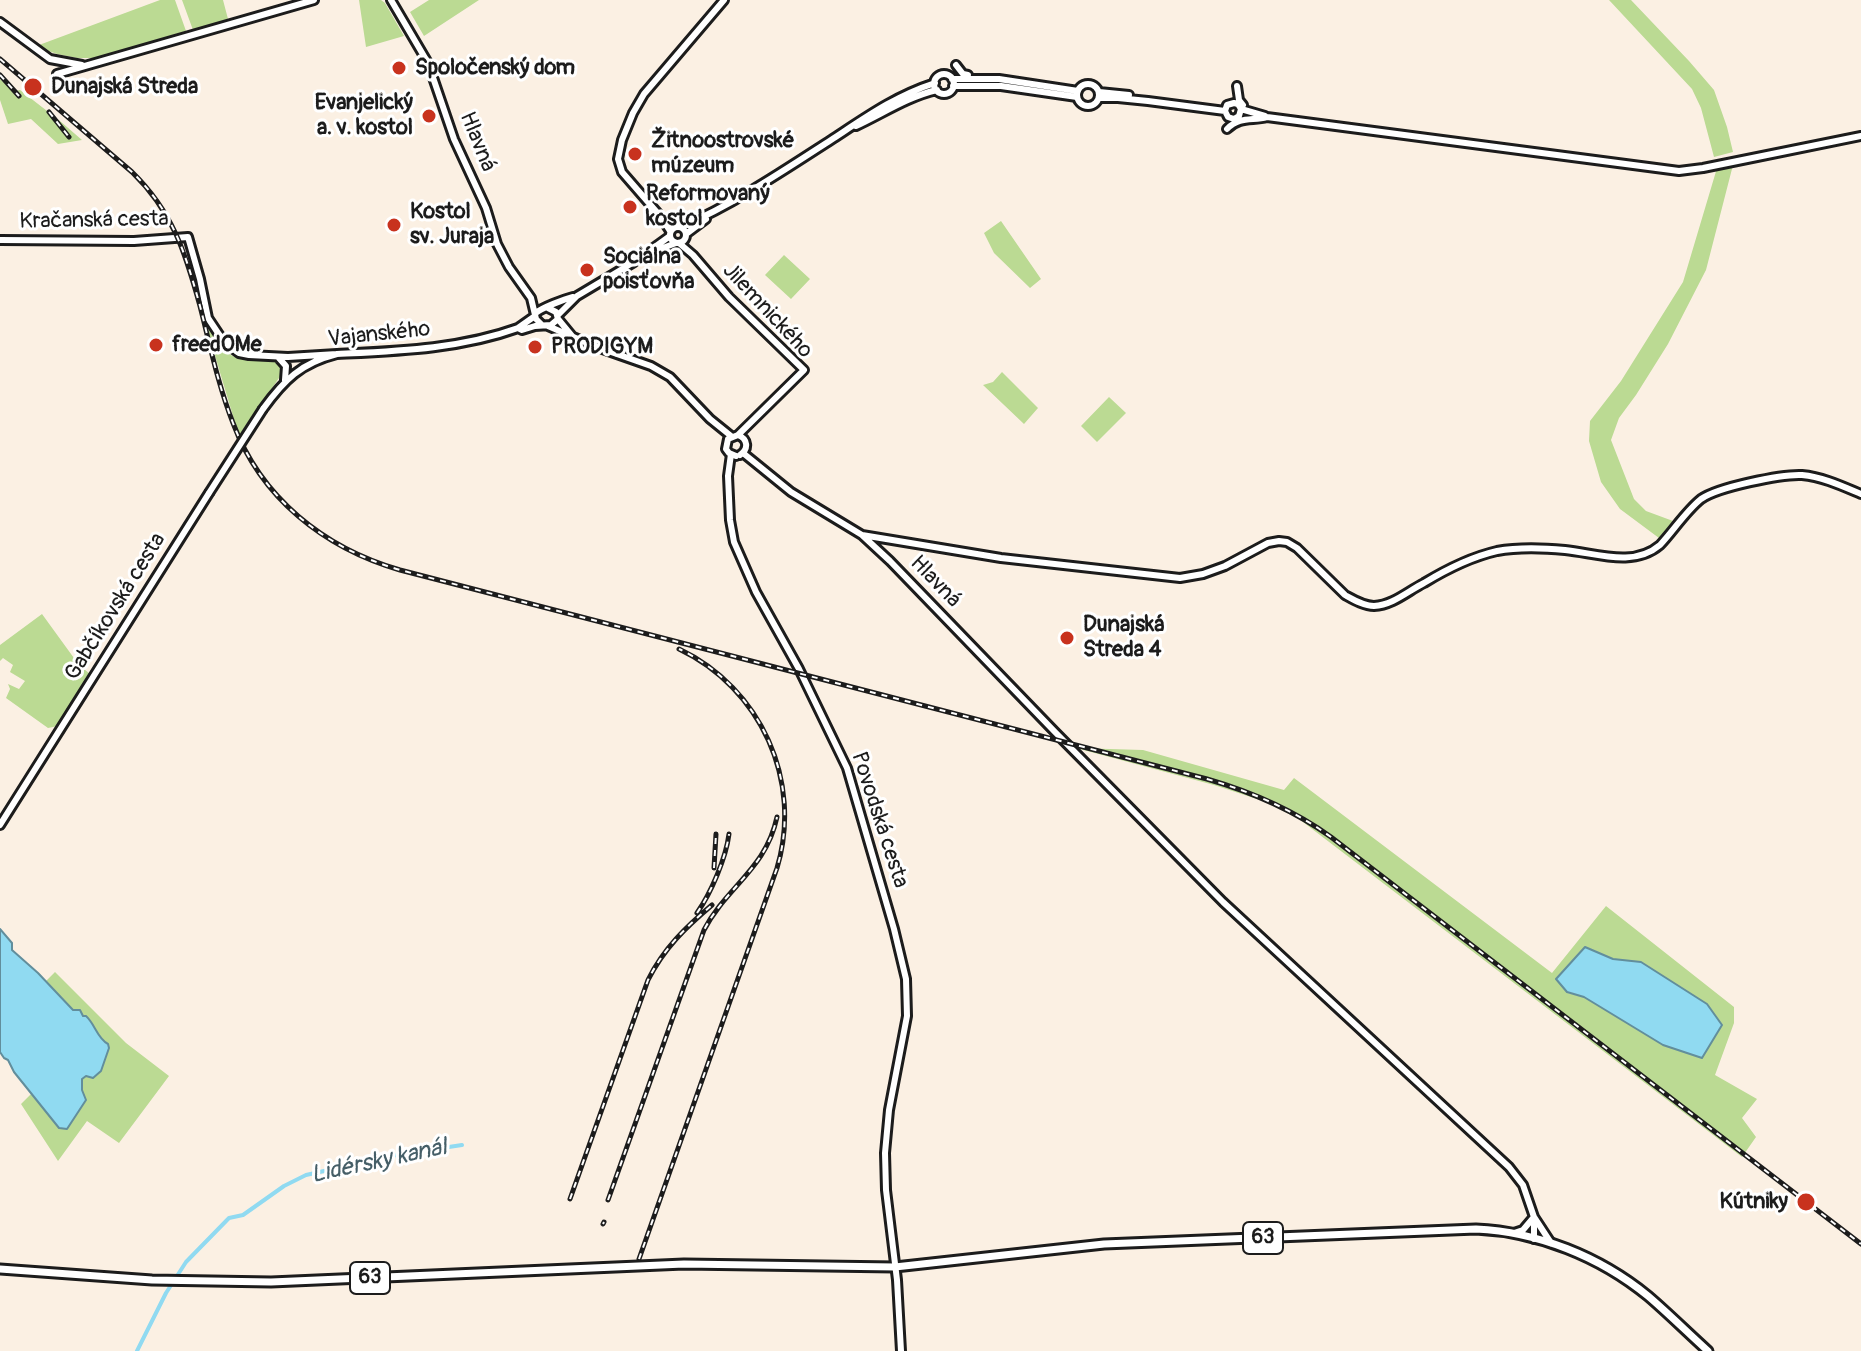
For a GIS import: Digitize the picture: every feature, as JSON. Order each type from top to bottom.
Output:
[{"type":"main road","points":[[57,74],[314,0]]},
{"type":"main road","points":[[682,239],[633,186],[618,165],[618,159],[629,120],[637,105],[724,0]]},
{"type":"main road","name":"Hlavná","points":[[391,1],[428,63],[454,139],[486,208],[497,244],[531,298]]},
{"type":"main road","points":[[0,22],[50,59],[86,66]]},
{"type":"main road","points":[[956,65],[963,74],[1078,94]]},
{"type":"main road","points":[[518,328],[546,307],[577,296],[644,256],[682,239],[713,213],[888,102],[915,90],[936,86],[946,93],[951,90],[953,82],[949,75],[942,74],[937,77],[936,86]]},
{"type":"main road","points":[[953,82],[980,78]]},
{"type":"main road","points":[[953,82],[1078,94]]},
{"type":"main road","points":[[1088,84],[1094,86],[1099,95],[1093,105],[1086,106],[1080,102],[1078,94],[1081,87],[1088,84]]},
{"type":"main road","points":[[1237,86],[1242,105],[1267,117]]},
{"type":"main road","points":[[1099,95],[1193,107],[1226,108],[1235,103],[1240,113]]},
{"type":"main road","points":[[1226,108],[1226,116],[1230,119],[1240,113]]},
{"type":"main road","points":[[1240,113],[1679,171],[1861,136]]},
{"type":"main road","points":[[1227,129],[1244,118],[1267,117]]},
{"type":"main road","points":[[644,256],[674,230],[713,213]]},
{"type":"main road","points":[[674,230],[672,240],[682,239]]},
{"type":"main road","name":"Kračanská cesta","points":[[0,240],[134,241],[188,237],[208,318],[220,336],[239,353],[278,357]]},
{"type":"main road","name":"Jilemnického","points":[[682,239],[729,297],[804,370],[735,438],[746,447],[737,454]]},
{"type":"main road","points":[[518,328],[522,330],[555,323],[577,296]]},
{"type":"main road","points":[[531,298],[554,310],[572,336]]},
{"type":"main road","points":[[531,298],[538,322],[651,366],[670,377],[710,419],[735,438],[726,449],[737,454]]},
{"type":"main road","name":"Vajanského","points":[[263,409],[285,380],[298,370],[337,354],[470,342],[518,328]]},
{"type":"main road","points":[[278,357],[337,354]]},
{"type":"main road","points":[[278,357],[286,366],[285,380]]},
{"type":"main road","points":[[288,357],[298,370]]},
{"type":"main road","name":"Gabčíkovská cesta","points":[[0,825],[263,409]]},
{"type":"main road","name":"Hlavná","points":[[737,454],[862,535],[890,561],[1223,902],[1509,1167],[1526,1190],[1534,1217]]},
{"type":"main road","name":"Povodská cesta","points":[[737,454],[728,476],[734,542],[756,592],[799,669],[847,768],[906,979],[909,1007],[889,1110],[885,1153],[901,1351]]},
{"type":"main road","points":[[862,535],[1001,558],[1180,578],[1225,566],[1268,543],[1287,542],[1345,595],[1354,601],[1375,606],[1389,603],[1447,569],[1501,551],[1551,549],[1622,558],[1638,557],[1660,545],[1700,500],[1711,493],[1743,485],[1804,475],[1861,494]]},
{"type":"main road","points":[[1514,1233],[1523,1230],[1534,1217]]},
{"type":"main road","points":[[1534,1217],[1534,1239]]},
{"type":"main road","points":[[1534,1217],[1551,1243]]},
{"type":"main road","name":"63","points":[[0,1269],[152,1280],[271,1282],[684,1264],[895,1267],[1104,1244],[1487,1230],[1514,1233],[1551,1243],[1592,1259],[1635,1286],[1708,1351]]},
{"type":"green space","points":[[160,0],[175,0],[186,31],[95,58],[57,54],[39,45]]},
{"type":"green space","points":[[182,0],[223,0],[228,19],[193,30]]},
{"type":"green space","points":[[359,0],[381,0],[385,3],[404,36],[366,47]]},
{"type":"green space","points":[[429,0],[479,0],[424,36],[410,12]]},
{"type":"green space","points":[[1609,0],[1631,0],[1714,90],[1733,152],[1714,157],[1701,108],[1692,89]]},
{"type":"green space","points":[[0,79],[13,91],[20,90],[82,140],[58,144],[31,119],[8,124],[0,100]]},
{"type":"green space","points":[[1733,165],[1706,270],[1668,344],[1619,418],[1611,440],[1634,499],[1646,511],[1673,521],[1659,538],[1620,509],[1601,482],[1589,441],[1590,421],[1621,381],[1683,282],[1717,168]]},
{"type":"green space","points":[[1001,221],[1041,279],[1030,288],[994,253],[984,233]]},
{"type":"green space","points":[[784,255],[810,279],[791,299],[765,275]]},
{"type":"green space","points":[[211,328],[231,355],[275,361],[282,369],[239,436],[207,329]]},
{"type":"green space","points":[[1002,372],[1038,408],[1024,424],[983,385],[993,382]]},
{"type":"green space","points":[[1109,397],[1126,413],[1097,442],[1081,426]]},
{"type":"green space","points":[[42,614],[79,665],[90,674],[58,726],[48,728],[6,698],[10,689],[8,684],[19,689],[25,681],[10,672],[13,665],[3,658],[0,661],[0,645]]},
{"type":"green space","points":[[1076,748],[1143,750],[1284,790],[1294,778],[1552,973],[1606,906],[1734,1007],[1734,1023],[1715,1075],[1757,1099],[1742,1118],[1756,1137],[1742,1157],[1299,819],[1266,802]],"holes":[[[1585,947],[1613,959],[1641,962],[1722,1025],[1702,1058],[1584,997],[1568,993]]]},
{"type":"green space","points":[[55,972],[126,1043],[169,1076],[119,1143],[87,1121],[58,1161],[21,1104],[32,1093],[59,1128],[67,1129],[86,1100],[82,1079],[89,1077],[104,1043],[84,1016],[73,1010],[46,981]]},
{"type":"water","points":[[0,929],[12,943],[12,950],[73,1010],[80,1010],[108,1044],[101,1071],[93,1078],[86,1076],[82,1079],[86,1100],[67,1129],[59,1128],[0,1052]]},
{"type":"water","points":[[1585,947],[1613,959],[1641,962],[1707,1004],[1722,1025],[1702,1058],[1663,1045],[1584,997],[1567,992],[1556,979]]},
{"type":"waterway","name":"Lidérsky kanál","points":[[137,1351],[166,1293],[186,1262],[229,1218],[243,1215],[284,1186],[306,1175],[396,1155],[462,1145]]},
{"type":"railway","points":[[0,59],[132,172],[158,202],[183,250],[223,394],[245,450],[278,497],[321,534],[372,560],[400,570],[1207,779],[1271,802],[1331,837],[1861,1244]]},
{"type":"railway","points":[[0,75],[19,96]]},
{"type":"railway","points":[[49,112],[69,137]]},
{"type":"railway","points":[[639,1259],[777,868],[784,835],[784,803],[779,771],[768,740],[753,712],[733,687],[708,666],[679,649]]},
{"type":"railway","points":[[608,1200],[704,930],[755,864],[772,835],[777,817]]},
{"type":"railway","points":[[714,868],[716,834]]},
{"type":"railway","points":[[697,913],[717,875],[729,834]]},
{"type":"railway","points":[[570,1199],[648,980],[676,939],[712,905]]},
{"type":"place","name":"Spoločenský dom","points":[[399,68]]},
{"type":"place","name":"Dunajská Streda","points":[[33,87]]},
{"type":"place","name":"Evanjelický a. v. kostol","points":[[429,116]]},
{"type":"place","name":"Žitnoostrovské múzeum","points":[[635,154]]},
{"type":"place","name":"Reformovaný kostol","points":[[630,207]]},
{"type":"place","name":"Kostol sv. Juraja","points":[[394,225]]},
{"type":"place","name":"Sociálna poisťovňa","points":[[587,270]]},
{"type":"place","name":"freedOMe","points":[[156,345]]},
{"type":"place","name":"PRODIGYM","points":[[535,347]]},
{"type":"place","name":"Dunajská Streda 4","points":[[1067,638]]},
{"type":"place","name":"Kútniky","points":[[1806,1202]]}]
